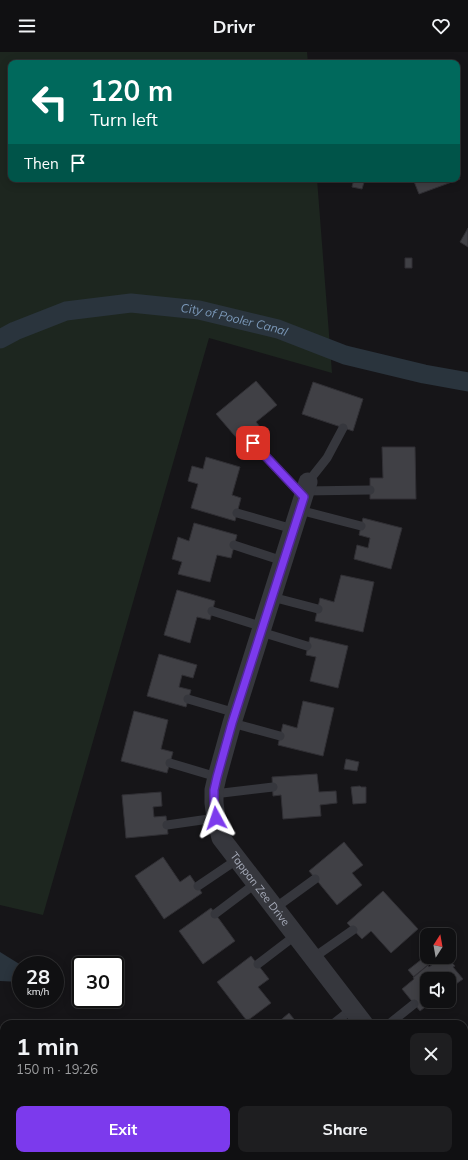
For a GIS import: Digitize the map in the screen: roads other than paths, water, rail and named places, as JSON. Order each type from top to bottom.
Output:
[{"type":"street","name":"Tappan Zee Drive","points":[[304,495],[234,718],[216,786],[214,803],[221,838],[361,1020]]},
{"type":"lane","points":[[304,495],[328,458],[343,428]]},
{"type":"lane","points":[[253,443],[304,495],[361,526]]},
{"type":"lane","points":[[304,495],[370,490]]},
{"type":"lane","points":[[237,513],[294,529]]},
{"type":"lane","points":[[234,545],[283,561]]},
{"type":"lane","points":[[272,597],[318,609]]},
{"type":"lane","points":[[212,611],[308,646]]},
{"type":"lane","points":[[188,699],[280,736]]},
{"type":"lane","points":[[170,763],[216,786],[273,787]]},
{"type":"lane","points":[[167,825],[216,818]]},
{"type":"lane","points":[[198,886],[238,860]]},
{"type":"lane","points":[[275,908],[315,878]]},
{"type":"lane","points":[[215,914],[256,883]]},
{"type":"lane","points":[[313,958],[353,930]]},
{"type":"lane","points":[[258,964],[296,935]]},
{"type":"lane","points":[[394,1020],[414,1004]]},
{"type":"lane","points":[[338,1020],[352,1009]]},
{"type":"waterway","name":"City of Pooler Canal","points":[[0,339],[15,331],[66,311],[131,303],[199,310],[278,329],[345,355],[424,374],[468,382]]}]
